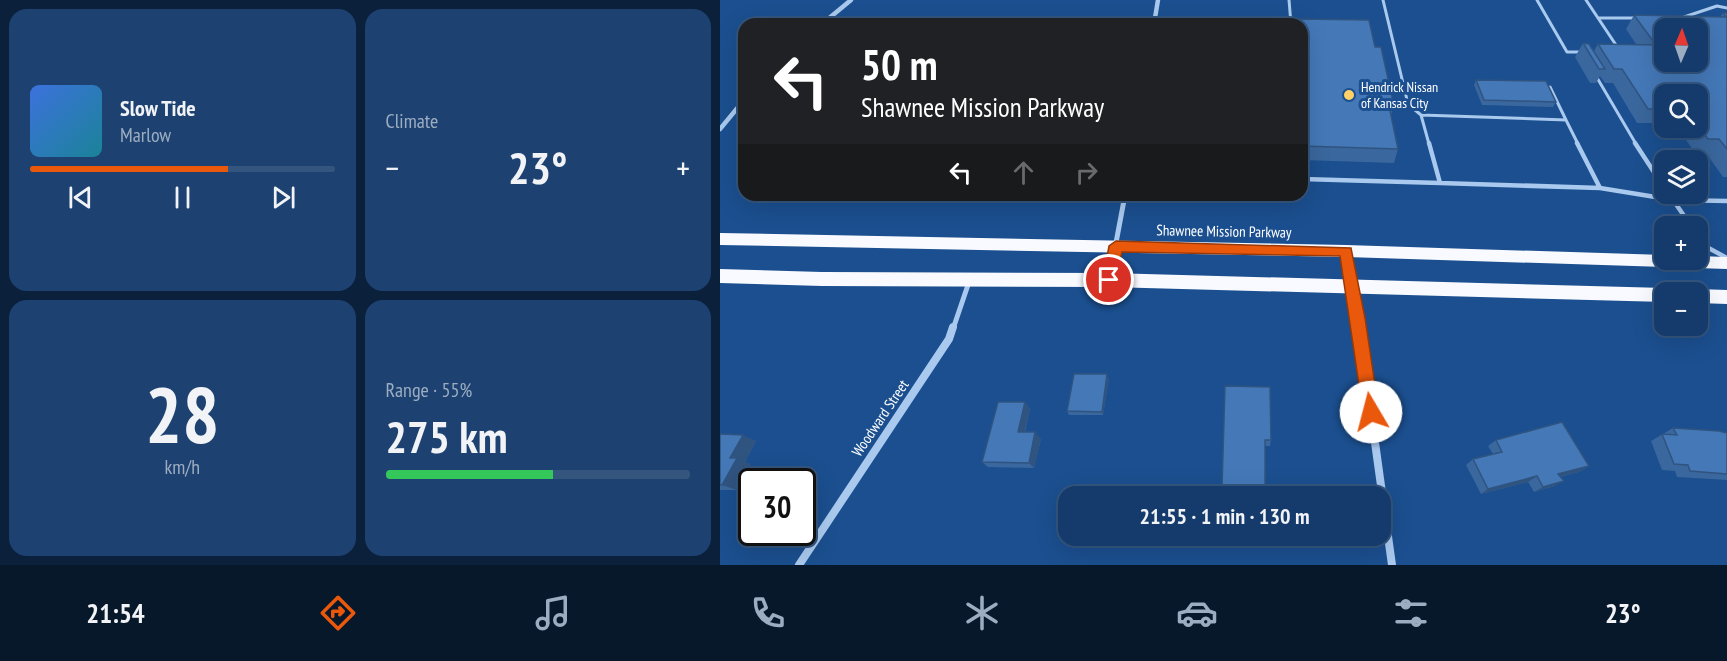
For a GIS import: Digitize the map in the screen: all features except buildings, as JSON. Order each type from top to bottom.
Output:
[{"type":"highway","name":"Shawnee Mission Parkway","points":[[720,239],[1346,251],[1727,263]]},
{"type":"highway","points":[[720,276],[822,279],[1109,280],[1654,295]]},
{"type":"highway","points":[[1708,296],[1727,297]]},
{"type":"street","points":[[829,18],[850,0]]},
{"type":"street","points":[[1155,18],[1158,0]]},
{"type":"street","points":[[720,129],[738,107]]},
{"type":"street","points":[[1109,280],[1124,201]]},
{"type":"street","points":[[1346,251],[1358,318],[1392,565]]},
{"type":"street","name":"Woodward Street","points":[[799,565],[949,339],[970,279]]},
{"type":"lane","points":[[1289,0],[1290,18]]},
{"type":"lane","points":[[1383,0],[1408,104],[1421,115],[1440,183]]},
{"type":"lane","points":[[1537,0],[1567,52],[1590,52]]},
{"type":"lane","points":[[1586,0],[1622,53],[1614,53]]},
{"type":"lane","points":[[1683,18],[1717,6],[1727,8]]},
{"type":"lane","points":[[1598,18],[1639,18]]},
{"type":"lane","points":[[1582,52],[1587,61]]},
{"type":"lane","points":[[1592,69],[1654,174]]},
{"type":"lane","points":[[1550,87],[1599,188]]},
{"type":"lane","points":[[1421,115],[1566,120]]},
{"type":"lane","points":[[1308,179],[1599,188],[1654,197]]},
{"type":"lane","points":[[1708,201],[1725,201],[1727,208]]},
{"type":"lane","points":[[1708,248],[1727,258]]},
{"type":"place","name":"Hendrick Nissan of Kansas City","points":[[1349,95]]},
{"type":"route","points":[[1109,280],[1116,246],[1346,251],[1371,412]]}]
